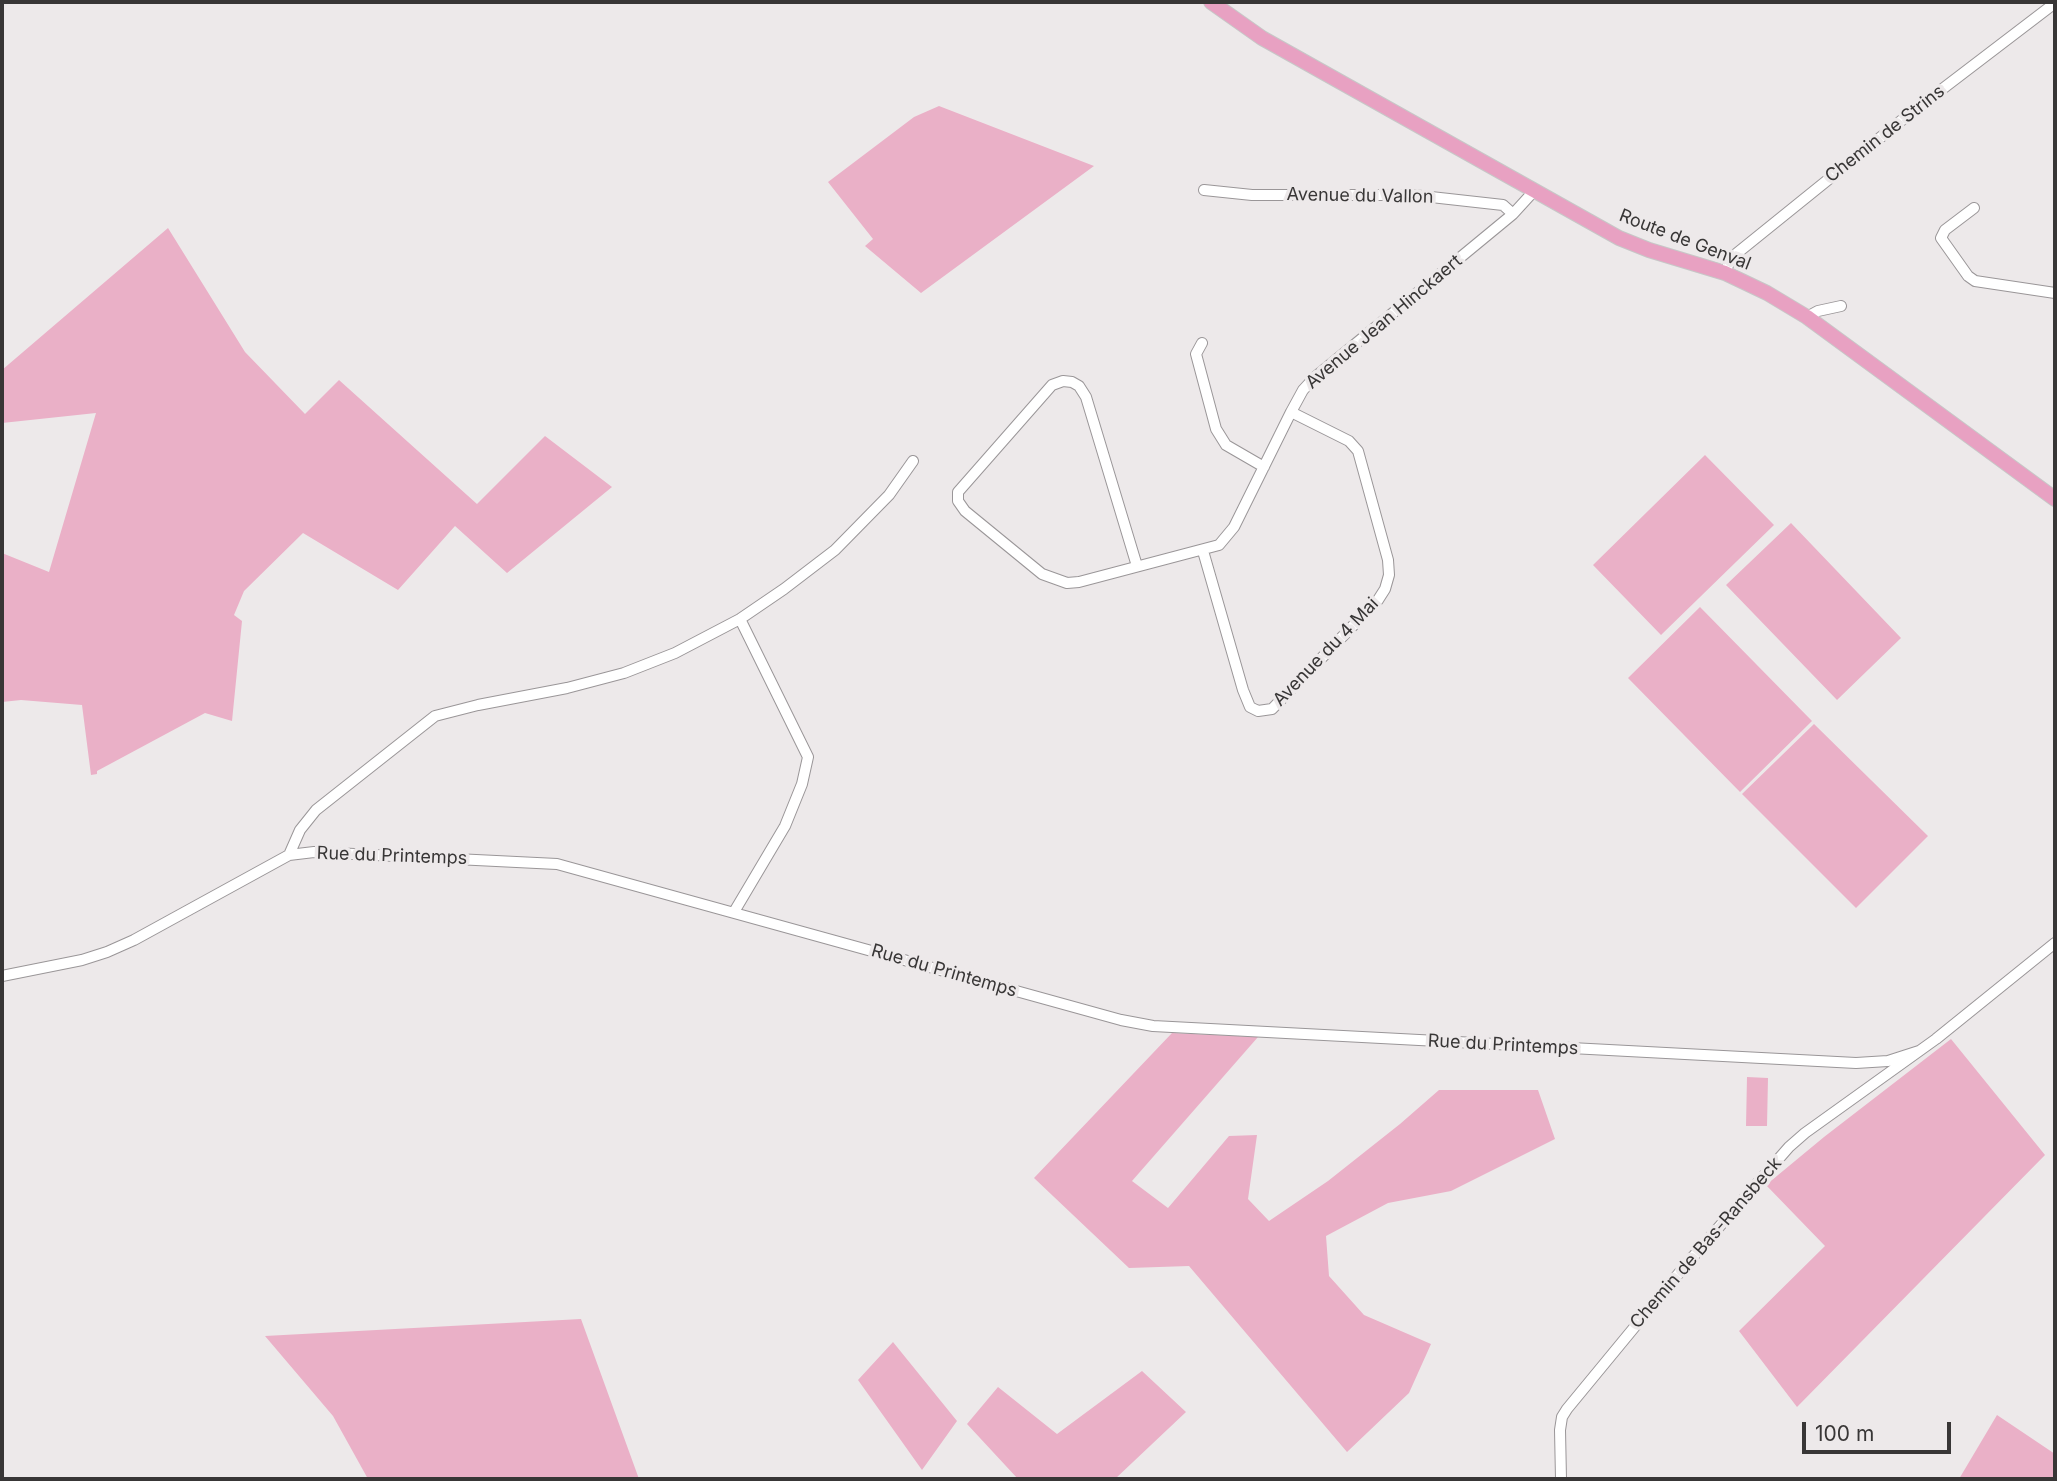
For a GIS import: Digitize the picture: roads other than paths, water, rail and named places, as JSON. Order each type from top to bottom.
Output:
[{"type":"main road","name":"Route de Genval","points":[[1211,2],[1262,38],[1619,238],[1725,274],[1767,293],[1807,317],[2055,499]]},
{"type":"street","name":"Chemin de Strins","points":[[1725,274],[1731,258],[1907,116],[2055,3]]},
{"type":"street","name":"Avenue du Vallon","points":[[1204,190],[1262,195],[1413,195],[1503,205],[1513,214]]},
{"type":"street","name":"Avenue Jean Hinckaert","points":[[1137,566],[1086,397],[1079,386],[1072,382],[1063,381],[1052,385],[958,492],[958,501],[965,511],[1042,574],[1067,583],[1203,551],[1219,545],[1234,527],[1303,390],[1314,378],[1513,214],[1534,191]]},
{"type":"street","points":[[1974,208],[1945,230],[1941,238],[1968,276],[1975,281],[2055,293]]},
{"type":"street","points":[[1807,317],[1818,311],[1841,306]]},
{"type":"street","points":[[1202,343],[1196,355],[1216,429],[1226,445],[1264,467]]},
{"type":"street","name":"Avenue du 4 Mai","points":[[1203,551],[1243,690],[1250,706],[1258,711],[1272,709],[1378,600],[1385,589],[1389,575],[1388,560],[1358,451],[1349,442],[1291,412]]},
{"type":"street","points":[[289,855],[300,830],[316,810],[435,716],[624,673],[675,653],[740,619],[835,550],[889,495],[913,461]]},
{"type":"street","points":[[734,912],[785,826],[802,784],[808,757],[740,619]]},
{"type":"street","name":"Rue du Printemps","points":[[2,976],[82,960],[134,940],[289,855],[314,852],[547,862],[1153,1027],[1856,1063],[1888,1061],[1919,1051]]},
{"type":"street","name":"Chemin de Bas-Ransbeck","points":[[1560,1479],[1562,1417],[1684,1267],[1788,1147],[1919,1051],[2055,943]]}]
